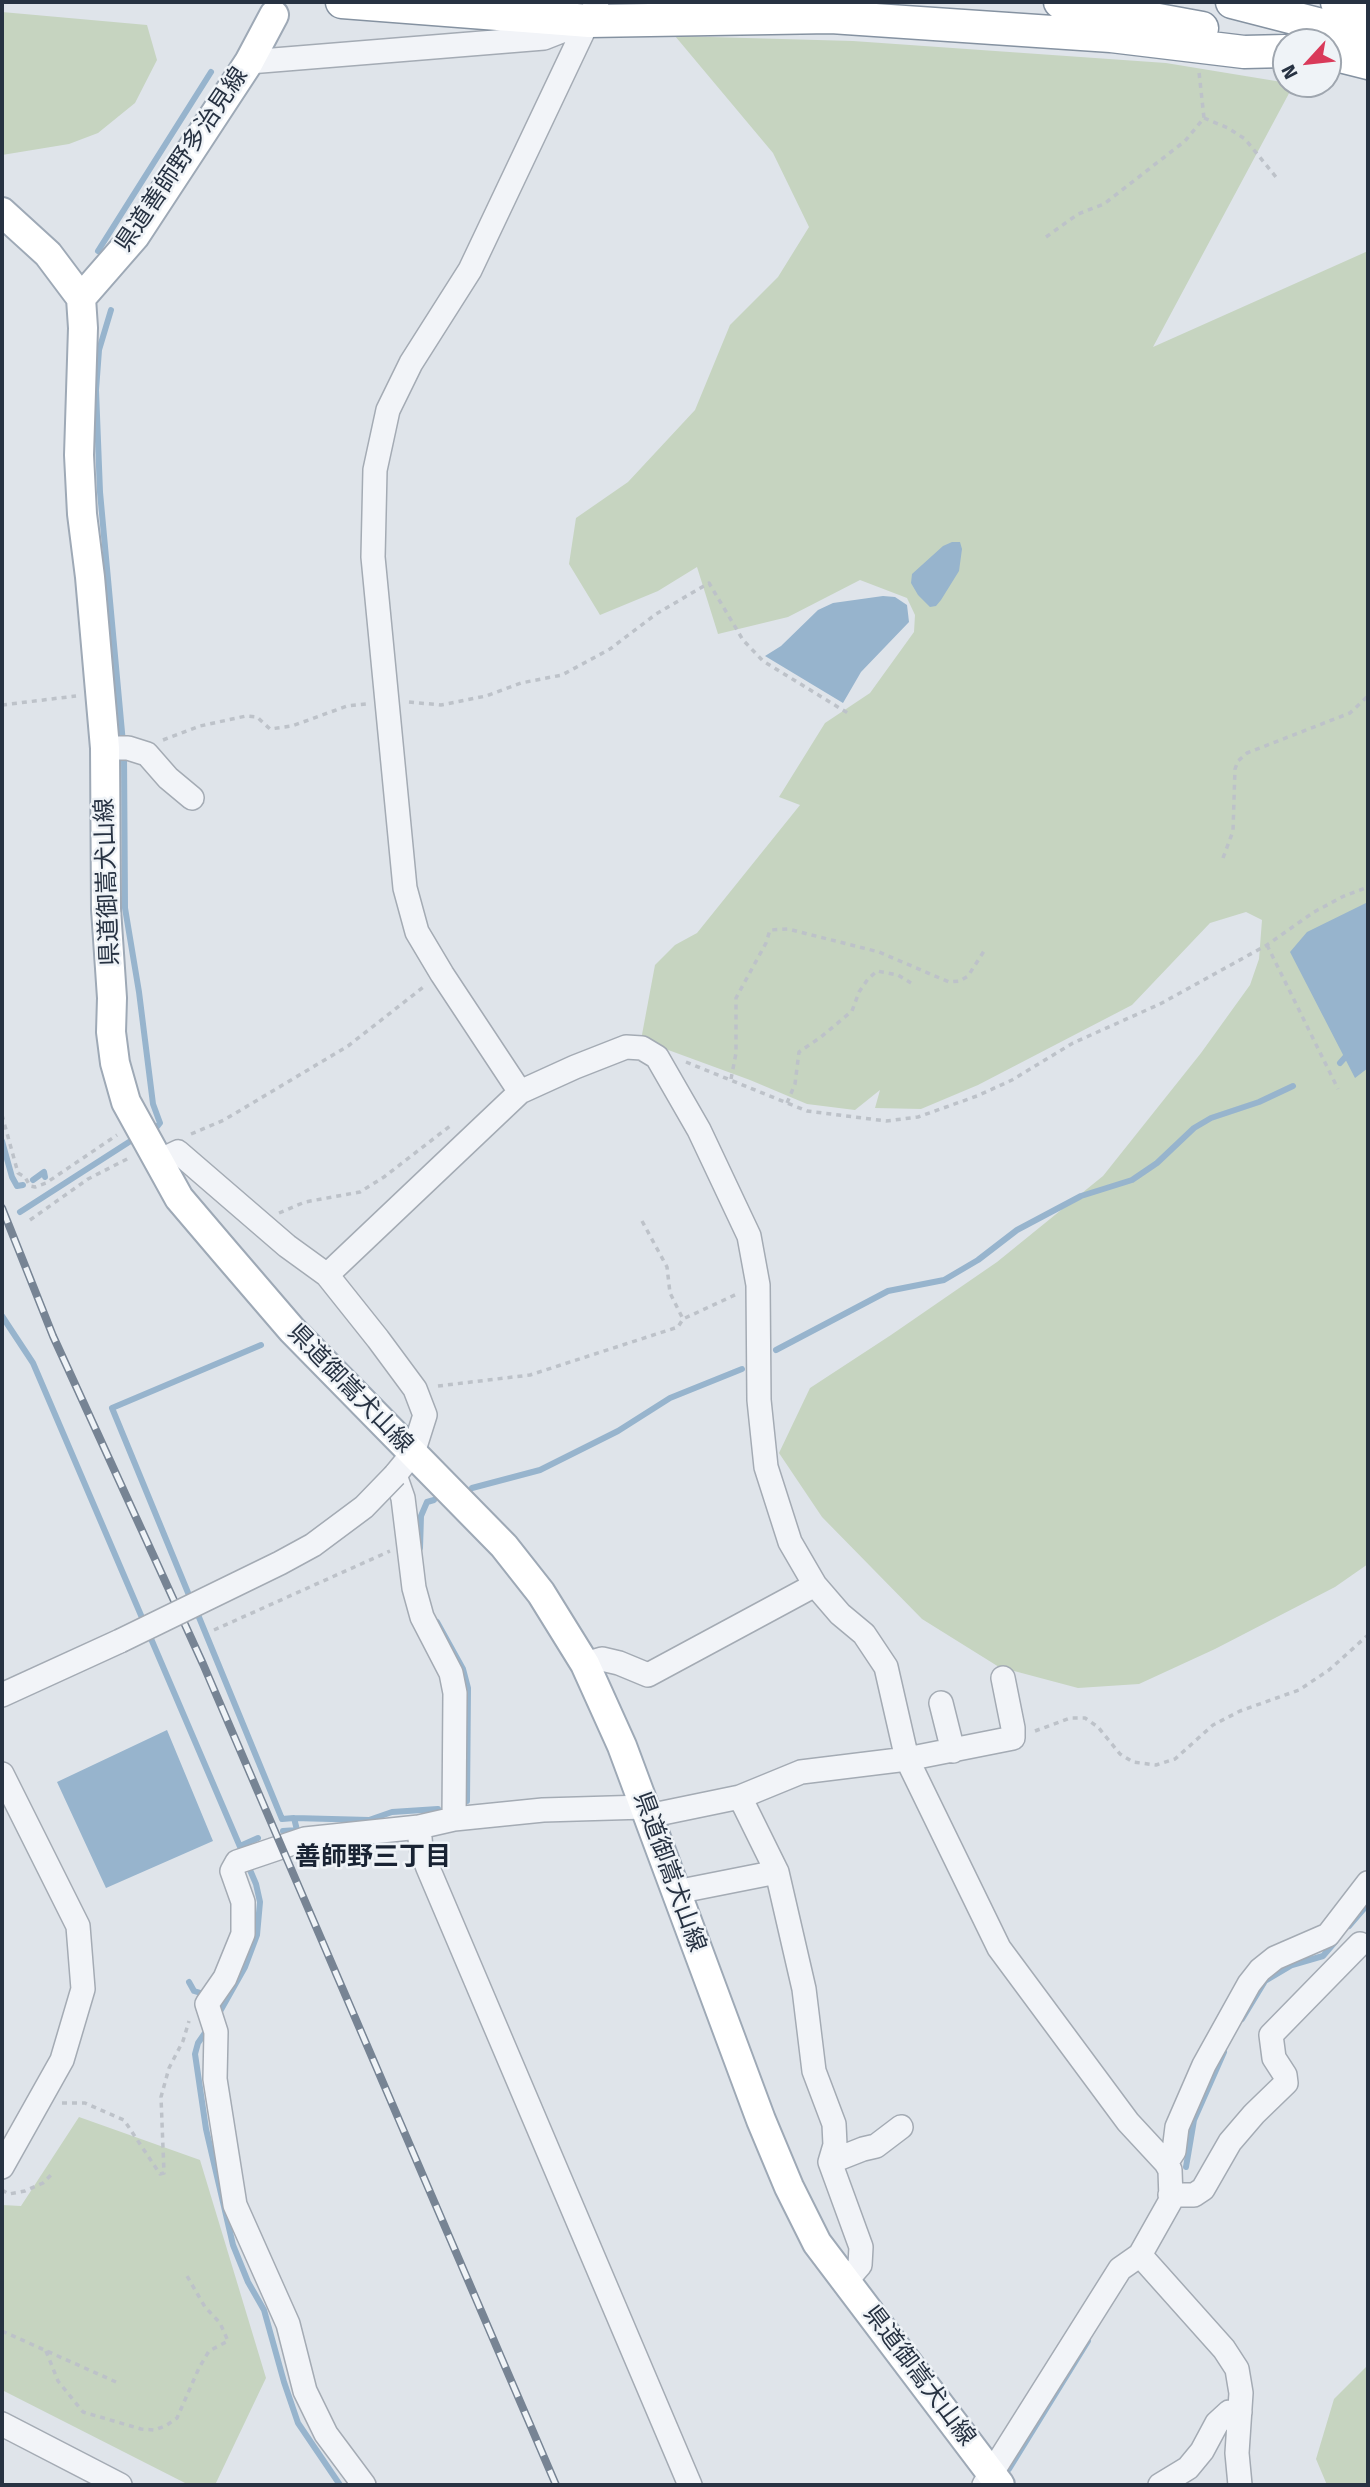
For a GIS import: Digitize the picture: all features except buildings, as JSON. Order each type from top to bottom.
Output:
[{"type":"highway","points":[[342,2],[831,17],[1111,36],[1244,52],[1272,51]]},
{"type":"highway","points":[[1060,2],[1112,9],[1272,41]]},
{"type":"highway","points":[[1231,2],[1368,37]]},
{"type":"highway","points":[[1337,2],[1368,12]]},
{"type":"highway","points":[[1342,56],[1368,63]]},
{"type":"main road","name":"県道善師野多治見線","points":[[81,298],[135,236],[249,62],[274,15]]},
{"type":"main road","points":[[2,212],[48,254],[81,298]]},
{"type":"main road","name":"県道御嵩犬山線","points":[[81,298],[83,328],[79,455],[82,514],[100,694],[122,750],[106,909],[112,998],[111,1032],[126,1102],[155,1147],[179,1198],[292,1330],[504,1546],[541,1592],[585,1664],[622,1746],[761,2120],[789,2187],[817,2243],[847,2280],[992,2480]]},
{"type":"street","points":[[249,62],[544,38],[593,11]]},
{"type":"street","points":[[520,1092],[417,932],[405,888],[373,557],[375,470],[388,410],[411,363],[470,270],[593,11]]},
{"type":"street","points":[[122,750],[169,778],[192,798]]},
{"type":"street","points":[[327,1275],[520,1092],[626,1047],[642,1048],[657,1057],[699,1130],[749,1236],[758,1285],[759,1400],[766,1467],[790,1542],[815,1585],[840,1614],[864,1634],[886,1667],[907,1759],[999,1948],[1128,2122],[1170,2170],[1171,2200],[1140,2255],[1119,2269],[992,2480]]},
{"type":"street","points":[[2,1695],[120,1641],[313,1545],[364,1507],[395,1475],[413,1453],[425,1415],[415,1389],[327,1275],[287,1246],[178,1152],[155,1147]]},
{"type":"street","points":[[395,1475],[403,1498],[414,1588],[422,1618],[451,1673],[455,1693],[454,1819]]},
{"type":"street","points":[[585,1664],[602,1659],[648,1675],[815,1585]]},
{"type":"street","points":[[364,2485],[326,2434],[305,2391],[288,2324],[235,2205],[215,2079],[216,2032],[207,2004],[225,1978],[243,1934],[243,1902],[232,1871],[237,1862],[305,1839],[419,1827],[454,1819],[543,1810],[646,1812],[740,1797],[801,1772],[907,1759],[1013,1738],[1003,1678]]},
{"type":"street","points":[[941,1703],[953,1751]]},
{"type":"street","points":[[2,1776],[78,1926],[83,1989],[62,2060],[2,2167]]},
{"type":"street","points":[[740,1797],[777,1872],[804,1989],[814,2071],[834,2124],[835,2145],[830,2162],[861,2247],[860,2265],[847,2280]]},
{"type":"street","points":[[419,1827],[421,1849],[428,1868],[690,2485]]},
{"type":"street","points":[[676,1892],[777,1872]]},
{"type":"street","points":[[1166,2163],[1174,2151],[1177,2126],[1204,2065],[1248,1984],[1275,1958],[1328,1935],[1368,1883]]},
{"type":"street","points":[[1170,2195],[1194,2195],[1203,2189],[1230,2142],[1254,2114],[1286,2084],[1285,2075],[1274,2058],[1271,2035],[1360,1944]]},
{"type":"street","points":[[830,2162],[876,2146],[901,2127]]},
{"type":"street","points":[[1140,2255],[1237,2369],[1241,2393],[1237,2453],[1240,2485]]},
{"type":"street","points":[[1160,2485],[1188,2469],[1217,2424],[1229,2412],[1240,2412]]},
{"type":"street","points":[[2,2424],[120,2485]]},
{"type":"path","points":[[1046,237],[1078,214],[1104,204],[1185,141],[1204,118],[1199,72]]},
{"type":"path","points":[[1204,118],[1245,139],[1276,177]]},
{"type":"path","points":[[122,750],[246,716],[257,717],[270,729],[292,726],[347,706],[400,700],[440,705],[486,696],[522,682],[562,675],[610,649],[656,614],[709,583],[743,640],[763,661],[851,715]]},
{"type":"path","points":[[2,705],[100,694]]},
{"type":"path","points":[[1223,858],[1233,831],[1235,769],[1238,761],[1247,753],[1350,713],[1368,696]]},
{"type":"path","points":[[662,1065],[676,1059],[807,1111],[886,1121],[918,1117],[1012,1080],[1073,1043],[1160,1004],[1267,945],[1314,912],[1368,887]]},
{"type":"path","points":[[731,1079],[736,1053],[736,998],[766,943],[770,930],[788,929],[879,952],[948,982],[960,981],[968,976],[986,948]]},
{"type":"path","points":[[1267,945],[1338,1089]]},
{"type":"path","points":[[787,1103],[795,1084],[799,1052],[821,1038],[852,1011],[859,992],[868,979],[877,971],[898,975],[911,983]]},
{"type":"path","points":[[30,1220],[88,1179],[169,1140],[198,1133],[270,1095],[348,1046],[442,974]]},
{"type":"path","points":[[2,1115],[18,1173],[25,1177],[30,1186],[46,1183],[114,1136],[155,1147]]},
{"type":"path","points":[[265,1226],[279,1213],[305,1202],[360,1192],[454,1124]]},
{"type":"path","points":[[642,1221],[667,1267],[670,1293],[683,1319]]},
{"type":"path","points":[[415,1389],[530,1376],[678,1327],[683,1319],[758,1285]]},
{"type":"path","points":[[214,1630],[398,1547],[408,1545]]},
{"type":"path","points":[[1013,1738],[1070,1718],[1085,1718],[1098,1727],[1120,1754],[1132,1762],[1156,1765],[1175,1759],[1222,1720],[1299,1690],[1329,1670],[1368,1635]]},
{"type":"path","points":[[39,2102],[85,2103],[124,2120],[160,2174],[164,2173],[161,2097],[169,2068],[184,2041],[189,2021],[207,2004]]},
{"type":"path","points":[[2,2190],[9,2194],[25,2191],[43,2183],[54,2172]]},
{"type":"path","points":[[46,2351],[58,2381],[83,2412],[141,2429],[155,2430],[167,2425],[177,2417],[209,2351],[228,2341],[220,2323],[205,2307],[187,2276]]},
{"type":"path","points":[[2,2331],[117,2382]]},
{"type":"green space","points":[[2,12],[147,25],[157,60],[135,103],[98,133],[69,144],[2,155]]},
{"type":"green space","points":[[675,36],[853,41],[1166,63],[1272,80],[1272,98],[1286,98],[1153,347],[1368,251],[1368,1564],[1335,1587],[1215,1649],[1139,1684],[1078,1688],[999,1667],[922,1619],[822,1517],[779,1453],[810,1388],[997,1262],[1103,1176],[1201,1053],[1250,985],[1259,959],[1262,920],[1246,912],[1210,923],[1132,1005],[978,1085],[921,1109],[875,1108],[880,1090],[855,1110],[807,1104],[641,1040],[655,965],[675,945],[697,933],[800,805],[779,797],[825,723],[870,693],[914,632],[915,615],[907,598],[860,580],[788,617],[718,634],[697,567],[658,591],[600,615],[569,564],[576,518],[628,482],[695,410],[730,325],[778,277],[809,227],[773,153]]},
{"type":"green space","points":[[79,2117],[200,2160],[266,2378],[215,2485],[189,2485],[2,2390],[2,2205],[21,2206]]},
{"type":"green space","points":[[1368,2365],[1368,2485],[1327,2485],[1316,2459],[1334,2399]]},
{"type":"water","points":[[960,542],[962,549],[959,571],[941,600],[936,606],[930,607],[911,583],[912,574],[943,546]]},
{"type":"water","points":[[883,596],[895,597],[907,605],[909,622],[861,672],[843,703],[765,656],[781,646],[818,610],[833,603]]},
{"type":"water","points":[[1368,902],[1368,1068],[1355,1078],[1290,952],[1307,932]]},
{"type":"water","points":[[167,1730],[213,1841],[106,1888],[57,1782]]},
{"type":"waterway","points":[[98,251],[211,72]]},
{"type":"waterway","points":[[111,310],[99,350],[96,390],[100,492],[123,743]]},
{"type":"waterway","points":[[124,753],[125,908],[153,1104],[160,1123],[156,1128]]},
{"type":"waterway","points":[[1340,1063],[1348,1054]]},
{"type":"waterway","points":[[776,1350],[888,1291],[944,1280],[978,1260],[1017,1230],[1081,1196],[1132,1180],[1157,1163],[1194,1128],[1211,1118],[1259,1102],[1293,1086]]},
{"type":"waterway","points":[[2,1141],[12,1177],[17,1186],[23,1185]]},
{"type":"waterway","points":[[20,1212],[129,1142]]},
{"type":"waterway","points":[[33,1180],[44,1172],[45,1177]]},
{"type":"waterway","points":[[2,1316],[33,1363],[256,1884],[260,1902],[257,1935],[245,1967],[218,2015]]},
{"type":"waterway","points":[[191,1600],[112,1408],[261,1345]]},
{"type":"waterway","points":[[472,1488],[540,1470],[618,1431],[670,1398],[742,1369]]},
{"type":"waterway","points":[[420,1548],[421,1516],[427,1502],[434,1500]]},
{"type":"waterway","points":[[196,1610],[282,1819],[294,1818],[297,1830],[283,1831]]},
{"type":"waterway","points":[[437,1622],[463,1669],[468,1688],[467,1801]]},
{"type":"waterway","points":[[294,1818],[369,1820],[392,1812],[438,1809]]},
{"type":"waterway","points":[[240,1846],[258,1838]]},
{"type":"waterway","points":[[1349,1926],[1368,1904]]},
{"type":"waterway","points":[[1242,2019],[1265,1981],[1292,1965],[1323,1956],[1335,1942]]},
{"type":"waterway","points":[[189,1982],[194,1991],[204,1994]]},
{"type":"waterway","points":[[207,2030],[198,2043],[195,2054],[206,2129],[233,2245],[248,2282],[264,2310],[298,2423],[340,2485]]},
{"type":"waterway","points":[[1186,2167],[1194,2120],[1224,2052]]},
{"type":"waterway","points":[[1009,2469],[1088,2341]]},
{"type":"railway","points":[[2,1208],[53,1336],[203,1664],[556,2485]]},
{"type":"district","name":"善師野三丁目","points":[[373,1858]]}]
